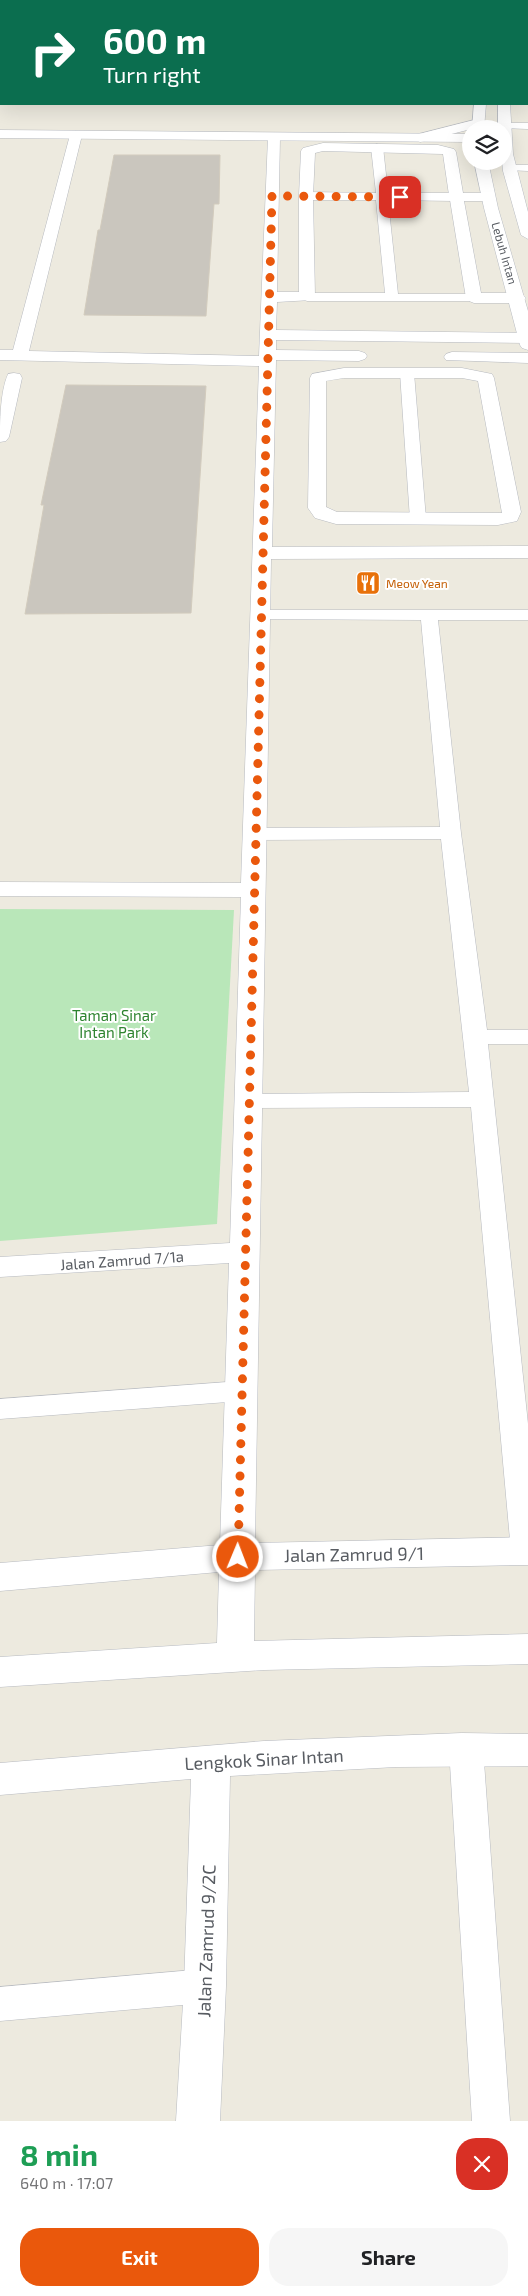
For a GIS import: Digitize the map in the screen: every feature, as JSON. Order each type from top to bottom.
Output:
[{"type":"street","points":[[479,120],[480,105]]},
{"type":"street","name":"Lebuh Intan","points":[[504,105],[504,120]]},
{"type":"street","points":[[420,138],[462,129]]},
{"type":"street","points":[[0,134],[462,138]]},
{"type":"street","points":[[20,356],[76,135]]},
{"type":"street","points":[[235,1656],[260,615],[274,137]]},
{"type":"street","points":[[420,138],[462,147]]},
{"type":"street","points":[[270,297],[307,297],[306,196],[308,150],[323,147],[445,150],[448,152],[474,298],[518,298]]},
{"type":"street","name":"Lebuh Intan","points":[[483,170],[488,197],[518,298],[527,341]]},
{"type":"street","name":"Lebuh Intan","points":[[510,170],[512,183],[528,236]]},
{"type":"street","points":[[455,197],[488,197],[506,194],[512,183]]},
{"type":"street","points":[[272,196],[306,196]]},
{"type":"street","points":[[268,335],[527,341]]},
{"type":"street","points":[[0,355],[268,358],[375,356]]},
{"type":"street","points":[[522,544],[419,527],[336,518],[322,514],[317,508],[318,378],[409,362],[528,358]]},
{"type":"street","points":[[262,544],[510,517],[512,512],[486,378],[409,362]]},
{"type":"street","points":[[0,437],[3,415],[14,378]]},
{"type":"street","points":[[262,544],[522,544]]},
{"type":"street","points":[[0,888],[254,890]]},
{"type":"street","name":"Jalan Zamrud 7/1a","points":[[0,1267],[245,1252]]},
{"type":"street","name":"Jalan Zamrud 9/1","points":[[0,1577],[238,1557],[527,1551]]},
{"type":"street","points":[[0,1672],[134,1661],[235,1656],[411,1650],[528,1649]]},
{"type":"street","name":"Lengkok Sinar Intan","points":[[0,1779],[211,1761],[466,1748],[528,1750]]},
{"type":"street","name":"Jalan Zamrud 9/2C","points":[[198,2121],[205,1986],[211,1761]]},
{"type":"lane","points":[[512,131],[528,126]]},
{"type":"lane","points":[[377,148],[392,298]]},
{"type":"lane","points":[[512,168],[528,168]]},
{"type":"lane","points":[[306,196],[455,197]]},
{"type":"lane","points":[[307,297],[474,298]]},
{"type":"lane","points":[[409,362],[419,527]]},
{"type":"lane","points":[[260,615],[528,615]]},
{"type":"lane","points":[[430,615],[451,833],[476,1037],[527,1551]]},
{"type":"lane","points":[[255,834],[451,833]]},
{"type":"lane","points":[[476,1037],[528,1037]]},
{"type":"lane","points":[[248,1100],[482,1099]]},
{"type":"lane","points":[[0,1409],[241,1392]]},
{"type":"lane","points":[[466,1748],[491,2121]]},
{"type":"lane","points":[[0,2004],[205,1986]]},
{"type":"green space","name":"Taman Sinar Intan Park","points":[[0,909],[234,910],[217,1224],[0,1241]]},
{"type":"building","points":[[114,155],[220,155],[219,204],[214,204],[206,316],[84,315],[98,230],[100,230]]},
{"type":"building","points":[[66,385],[206,386],[191,613],[25,614],[44,505],[41,505]]},
{"type":"place","name":"Meow Yean","points":[[368,583]]},
{"type":"route","points":[[238,1557],[260,615],[272,196],[400,197]]}]
